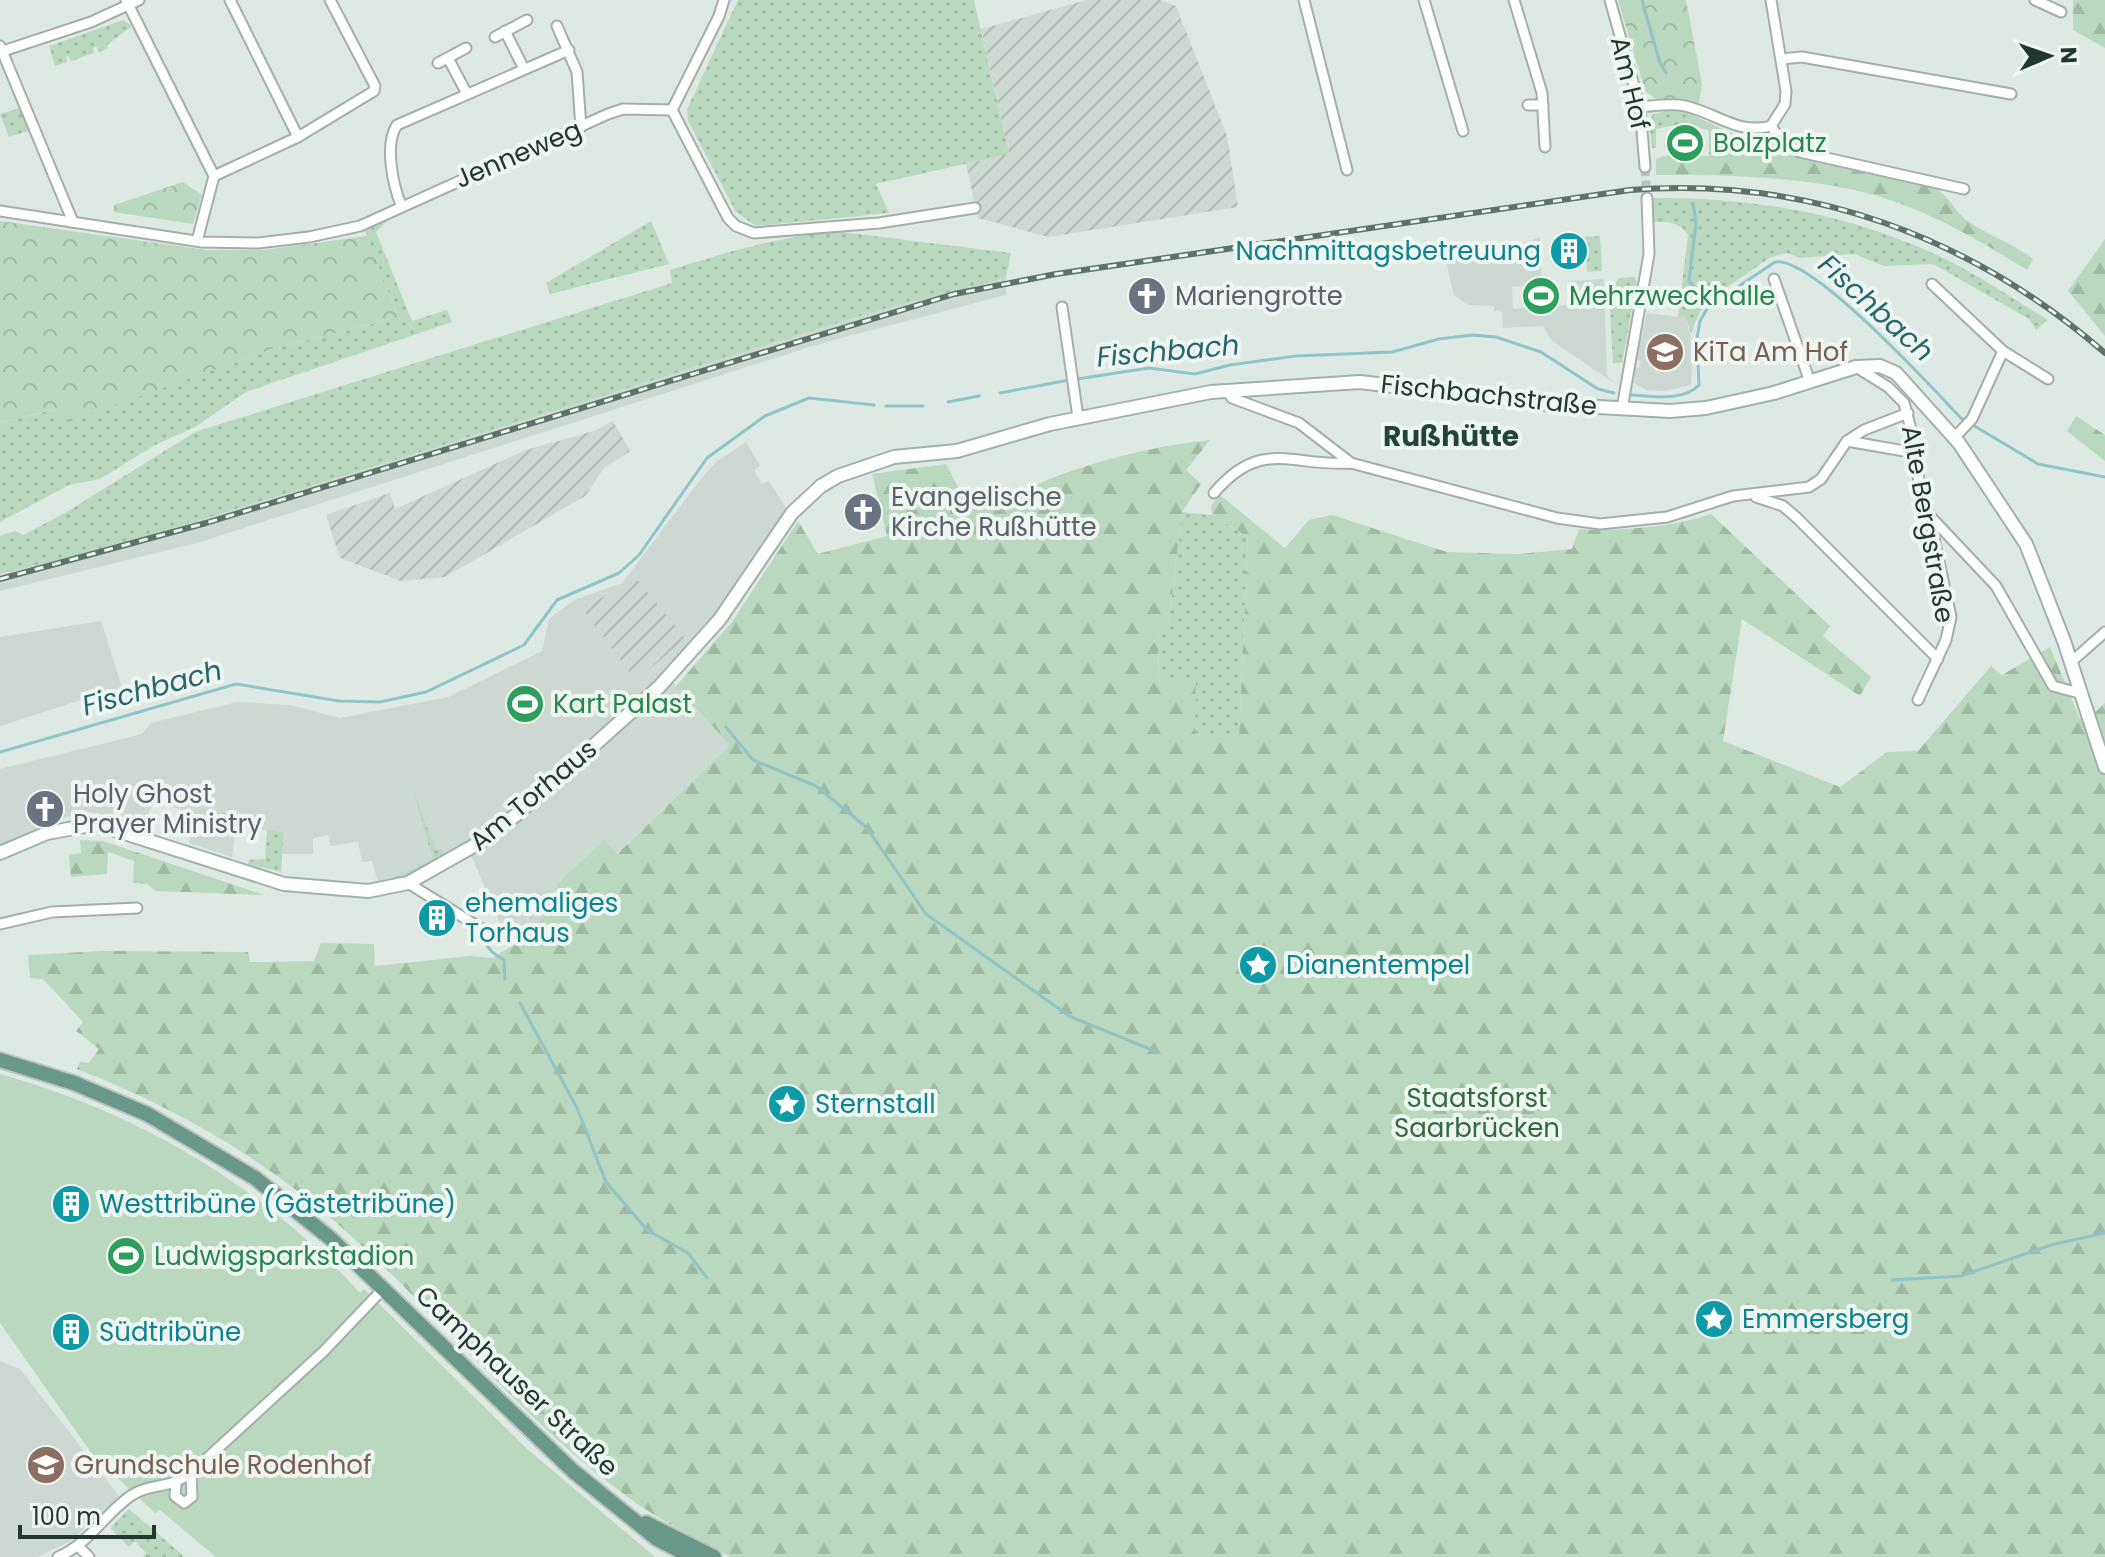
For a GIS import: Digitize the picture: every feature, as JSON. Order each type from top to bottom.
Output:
[{"type":"main road","name":"Fischbachstraße","points":[[798,507],[821,486],[857,467],[905,455],[957,451],[1078,417],[1226,390],[1380,382],[1544,404],[1622,404],[1692,410],[1810,382],[1856,367],[1880,366],[1896,373],[1954,438]]},
{"type":"main road","points":[[1954,438],[2026,544],[2105,767]]},
{"type":"main road","name":"Am Torhaus","points":[[0,853],[47,833],[80,825],[106,826],[284,884],[368,891],[408,883],[477,844],[516,815],[659,687],[720,619],[798,507]]},
{"type":"main road","name":"Camphauser Straße","points":[[0,1060],[114,1099],[229,1160],[330,1238],[546,1448],[657,1539],[692,1557]]},
{"type":"main road","name":"Camphauser Straße","points":[[636,1519],[714,1557]]},
{"type":"street","points":[[73,222],[1,50],[91,22],[127,2],[139,0]]},
{"type":"street","points":[[230,0],[298,137]]},
{"type":"street","points":[[214,176],[298,137],[374,91],[375,86],[330,0]]},
{"type":"street","points":[[724,0],[672,110],[728,218],[745,231],[754,233],[879,223],[975,208]]},
{"type":"street","points":[[1304,0],[1347,170]]},
{"type":"street","points":[[1424,0],[1463,131]]},
{"type":"street","points":[[1514,0],[1543,105],[1545,147]]},
{"type":"street","name":"Am Hof","points":[[1610,0],[1640,107],[1645,167]]},
{"type":"street","points":[[1640,107],[1683,106],[1737,128],[1754,131],[1771,126],[1785,104],[1771,0]]},
{"type":"street","points":[[2035,0],[2061,12]]},
{"type":"street","points":[[127,2],[214,176],[197,241]]},
{"type":"street","points":[[495,37],[527,20]]},
{"type":"street","points":[[557,26],[577,72],[581,127]]},
{"type":"street","points":[[505,31],[524,69]]},
{"type":"street","points":[[438,63],[466,48]]},
{"type":"street","points":[[401,205],[393,180],[394,129],[569,50]]},
{"type":"street","points":[[1781,59],[1802,57],[2011,94]]},
{"type":"street","points":[[448,58],[467,94]]},
{"type":"street","points":[[1528,105],[1543,105]]},
{"type":"street","name":"Jenneweg","points":[[0,211],[197,241],[258,243],[309,237],[360,226],[401,205],[623,109],[672,110]]},
{"type":"street","points":[[1771,126],[1783,143],[1800,152],[1964,189]]},
{"type":"street","points":[[1622,404],[1649,254],[1647,198]]},
{"type":"street","points":[[1774,279],[1810,382]]},
{"type":"street","points":[[1932,284],[2003,351],[2048,379]]},
{"type":"street","points":[[1062,307],[1078,417]]},
{"type":"street","points":[[1954,438],[1969,422],[2003,351]]},
{"type":"street","name":"Alte Bergstraße","points":[[1856,367],[1897,394],[1908,413],[1916,448],[1919,485],[1929,515],[1951,617],[1938,659],[1918,700]]},
{"type":"street","points":[[1226,390],[1232,398],[1299,423],[1351,463]]},
{"type":"street","points":[[1214,493],[1241,466],[1291,457],[1325,463],[1351,463],[1591,525],[1667,517],[1745,495],[1793,490],[1816,484],[1847,441],[1864,430],[1908,413]]},
{"type":"street","name":"Alte Bergstraße","points":[[1847,441],[1910,452]]},
{"type":"street","points":[[1745,495],[1783,506],[1938,659]]},
{"type":"street","points":[[1929,515],[1996,586],[2053,686],[2079,693]]},
{"type":"street","points":[[2070,663],[2105,632]]},
{"type":"street","points":[[408,883],[498,939]]},
{"type":"street","points":[[0,924],[52,912],[137,908]]},
{"type":"street","points":[[58,1557],[78,1546],[130,1496],[147,1489],[176,1484],[191,1473],[323,1352],[383,1289]]},
{"type":"street","points":[[176,1484],[175,1496],[184,1503],[192,1497],[191,1473]]},
{"type":"street","points":[[78,1546],[89,1557]]},
{"type":"shaded area","points":[[1087,0],[1160,0],[1176,6],[1227,136],[1238,207],[1048,237],[978,218],[966,164],[1009,154],[981,29]]},
{"type":"shaded area","points":[[1540,237],[1542,285],[1512,287],[1513,309],[1569,305],[1568,281],[1604,279],[1607,376],[1617,385],[1552,341],[1543,326],[1503,328],[1502,311],[1494,311],[1494,306],[1468,305],[1454,295],[1446,262],[1502,241],[1505,249]]},
{"type":"shaded area","points":[[1006,278],[1006,295],[819,344],[197,543],[0,591],[0,574],[113,547],[883,309]]},
{"type":"shaded area","name":"KiTa Am Hof","points":[[1647,313],[1686,318],[1693,346],[1691,385],[1665,391],[1646,390],[1631,381],[1634,368],[1640,367],[1641,361],[1636,359]]},
{"type":"shaded area","points":[[613,421],[630,451],[604,468],[585,496],[445,577],[401,581],[340,558],[326,515],[390,493],[395,509],[526,450],[594,431]]},
{"type":"shaded area","points":[[746,442],[760,466],[754,470],[762,484],[769,481],[786,508],[735,587],[692,643],[662,671],[731,744],[616,854],[604,841],[557,884],[554,901],[544,916],[514,945],[503,931],[466,843],[434,865],[402,879],[378,882],[372,861],[362,862],[358,842],[330,846],[329,835],[313,838],[313,854],[282,854],[284,832],[236,827],[232,857],[189,843],[193,814],[154,800],[143,827],[92,812],[67,817],[0,845],[0,769],[142,734],[151,723],[237,702],[290,705],[340,718],[448,697],[542,651],[549,619],[574,600],[622,583],[700,480],[717,461]]},
{"type":"shaded area","points":[[636,578],[685,638],[636,681],[579,604],[625,591]]},
{"type":"shaded area","points":[[101,621],[122,687],[0,726],[0,637]]},
{"type":"shaded area","name":"Grundschule Rodenhof","points":[[0,1361],[20,1369],[119,1496],[71,1541],[37,1557],[0,1557]]},
{"type":"green space","points":[[738,0],[974,0],[1009,154],[876,184],[889,213],[756,226],[736,212],[688,121],[687,109]]},
{"type":"green space","points":[[1618,0],[1686,0],[1702,84],[1699,104],[1656,99],[1645,91]]},
{"type":"green space","points":[[2073,0],[2105,0],[2105,48],[2073,30]]},
{"type":"green space","points":[[123,20],[132,26],[107,45],[108,48],[99,52],[97,47],[93,48],[94,53],[71,61],[69,56],[66,57],[67,62],[55,66],[49,46]]},
{"type":"green space","points":[[19,108],[29,131],[9,137],[0,114]]},
{"type":"green space","points":[[1687,112],[1687,123],[1656,129],[1656,148],[1652,148],[1649,123],[1653,114]]},
{"type":"green space","points":[[1687,112],[1735,135],[1764,137],[1798,158],[1937,189],[1966,220],[2033,259],[2027,270],[1934,218],[1894,201],[1848,189],[1766,178],[1656,175],[1656,159],[1669,155],[1709,156],[1709,131],[1687,123]]},
{"type":"green space","name":"Bolzplatz","points":[[1671,129],[1700,130],[1699,151],[1670,150]]},
{"type":"green space","points":[[183,182],[202,195],[193,224],[113,212],[114,205]]},
{"type":"green space","points":[[1651,198],[1761,205],[1797,210],[1868,228],[1951,262],[2048,320],[2036,330],[2029,319],[1933,264],[1884,266],[1854,254],[1800,258],[1787,253],[1771,257],[1704,303],[1691,333],[1686,318],[1678,317],[1688,235],[1673,224],[1654,222]]},
{"type":"green space","points":[[390,218],[376,232],[412,321],[447,310],[452,322],[246,392],[195,427],[155,445],[100,479],[69,485],[0,522],[0,423],[55,409],[68,421],[272,349],[398,317],[365,231]]},
{"type":"green space","points":[[0,221],[207,250],[263,250],[367,236],[398,317],[272,349],[68,422],[54,409],[0,423]]},
{"type":"green space","points":[[651,221],[669,264],[550,294],[546,283]]},
{"type":"green space","points":[[842,232],[1011,253],[1006,278],[883,309],[113,547],[0,574],[0,536],[15,531],[23,535],[65,513],[195,432],[672,283],[670,270],[692,263],[776,241]]},
{"type":"green space","points":[[1600,236],[1602,271],[1587,272],[1585,237]]},
{"type":"green space","points":[[2105,239],[2105,336],[2068,291]]},
{"type":"green space","points":[[1634,277],[1637,283],[1622,363],[1613,363],[1609,291],[1619,278]]},
{"type":"green space","points":[[2076,416],[2105,435],[2105,461],[2067,431]]},
{"type":"green space","name":"Staatsforst Saarbrücken","points":[[1210,440],[1186,470],[1201,484],[1182,512],[1169,621],[1158,630],[1159,682],[1196,681],[1195,735],[1239,736],[1248,537],[1212,515],[1211,506],[1220,495],[1285,548],[1309,520],[1332,515],[1447,552],[1519,554],[1572,549],[1579,529],[1645,528],[1711,514],[1830,626],[1823,636],[1871,677],[1860,696],[1742,619],[1723,741],[1840,787],[1887,752],[1918,751],[1991,666],[2002,675],[2050,647],[2080,719],[2092,715],[2105,703],[2105,1557],[731,1557],[647,1511],[596,1472],[520,1405],[340,1226],[280,1178],[182,1117],[77,1069],[80,1062],[89,1063],[99,1049],[76,1031],[83,1022],[43,979],[30,978],[28,955],[102,951],[248,952],[250,962],[314,961],[321,943],[374,944],[375,966],[470,956],[492,958],[514,945],[544,916],[554,901],[557,884],[604,840],[617,854],[730,745],[676,686],[732,622],[798,521],[818,554],[887,536],[872,474],[946,464],[964,499],[1006,488],[1013,495],[1109,459]]},
{"type":"green space","points":[[1182,512],[1212,515],[1248,537],[1239,737],[1194,735],[1196,682],[1159,683],[1158,630],[1169,621]]},
{"type":"green space","points":[[413,790],[436,850],[440,848],[445,854],[401,878],[393,878],[433,860]]},
{"type":"green space","points":[[267,830],[284,832],[281,872],[248,864],[249,860],[265,859]]},
{"type":"green space","points":[[80,840],[103,841],[264,895],[156,891],[147,884],[133,883],[134,861],[108,852],[107,874],[71,877],[69,855],[81,853]]},
{"type":"green space","points":[[0,1074],[101,1109],[196,1158],[240,1187],[283,1219],[360,1293],[364,1289],[526,1448],[655,1557],[216,1557],[160,1510],[155,1513],[92,1454],[0,1323]]},
{"type":"green space","points":[[129,1509],[185,1557],[143,1557],[146,1553],[135,1541],[129,1547],[110,1528]]},
{"type":"waterway","points":[[1642,0],[1660,63],[1666,73]]},
{"type":"waterway","points":[[1693,203],[1696,223],[1689,281],[1708,307]]},
{"type":"waterway","name":"Fischbach","points":[[1631,395],[1676,396],[1699,385],[1697,338],[1700,321],[1708,307],[1775,262],[1792,265],[1842,300],[1961,418],[2038,464],[2105,477]]},
{"type":"waterway","name":"Fischbach","points":[[1077,379],[1149,368],[1195,374],[1230,365],[1296,356],[1392,352],[1439,339],[1472,335],[1496,337],[1541,352],[1598,389],[1614,393]]},
{"type":"waterway","name":"Fischbach","points":[[1000,393],[1069,380]]},
{"type":"waterway","name":"Fischbach","points":[[948,402],[979,396]]},
{"type":"waterway","name":"Fischbach","points":[[0,752],[236,684],[339,701],[380,702],[426,692],[524,645],[557,600],[619,573],[639,555],[707,458],[765,416],[809,398],[874,405]]},
{"type":"waterway","name":"Fischbach","points":[[886,406],[923,406]]},
{"type":"waterway","points":[[726,727],[753,760],[816,786],[867,828],[926,914],[1069,1016],[1157,1052]]},
{"type":"waterway","points":[[478,934],[492,952],[504,960],[505,979]]},
{"type":"waterway","points":[[520,1003],[577,1108],[606,1182],[647,1230],[688,1253],[707,1278]]},
{"type":"waterway","points":[[1892,1280],[1961,1276],[2051,1245],[2105,1233]]},
{"type":"tunnel","points":[[1645,167],[1647,198]]},
{"type":"railway","points":[[0,579],[206,523],[954,294],[1056,274],[1630,190],[1696,188],[1760,193],[1823,205],[1884,223],[1943,247],[1999,277],[2053,312],[2105,353]]},
{"type":"place","name":"Bolzplatz","points":[[1685,143]]},
{"type":"place","name":"Nachmittagsbetreuung","points":[[1569,251]]},
{"type":"place","name":"Mariengrotte","points":[[1147,296]]},
{"type":"place","name":"Mehrzweckhalle","points":[[1541,296]]},
{"type":"place","name":"KiTa Am Hof","points":[[1665,352]]},
{"type":"place","name":"Evangelische Kirche Rußhütte","points":[[863,512]]},
{"type":"place","name":"Kart Palast","points":[[525,704]]},
{"type":"place","name":"Holy Ghost Prayer Ministry","points":[[45,809]]},
{"type":"place","name":"ehemaliges Torhaus","points":[[437,918]]},
{"type":"place","name":"Dianentempel","points":[[1258,965]]},
{"type":"place","name":"Sternstall","points":[[787,1104]]},
{"type":"place","name":"Westtribüne (Gästetribüne)","points":[[71,1204]]},
{"type":"place","name":"Ludwigsparkstadion","points":[[126,1256]]},
{"type":"place","name":"Emmersberg","points":[[1714,1319]]},
{"type":"place","name":"Südtribüne","points":[[71,1332]]},
{"type":"place","name":"Grundschule Rodenhof","points":[[46,1465]]},
{"type":"district","name":"Rußhütte","points":[[1451,436]]}]
